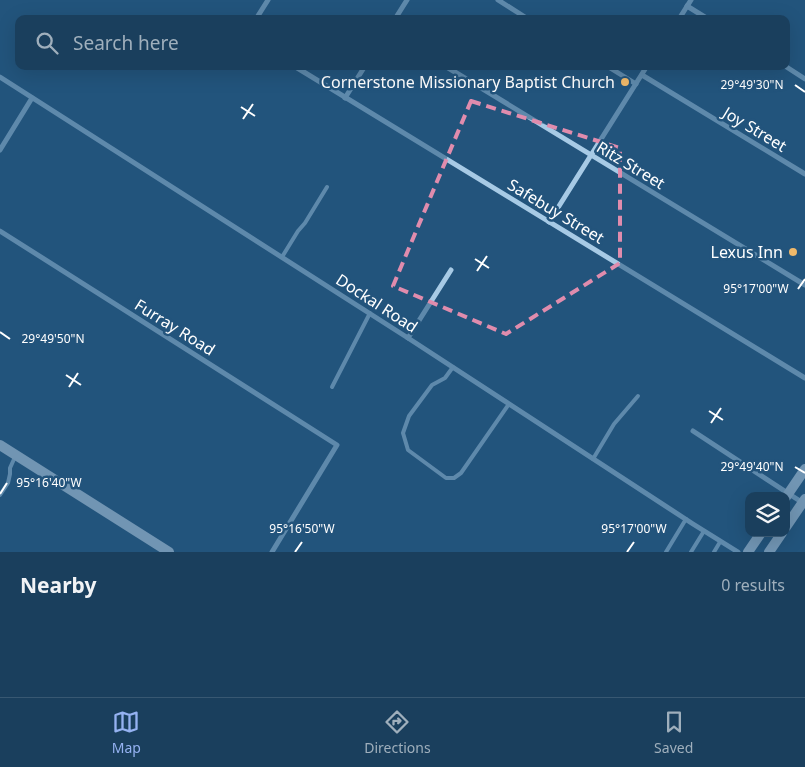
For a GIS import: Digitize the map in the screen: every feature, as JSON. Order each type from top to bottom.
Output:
[{"type":"main road","points":[[0,445],[169,552]]},
{"type":"main road","points":[[789,492],[805,469]]},
{"type":"main road","points":[[790,521],[804,502]]},
{"type":"main road","points":[[748,552],[758,537]]},
{"type":"main road","points":[[769,552],[779,537]]},
{"type":"street","points":[[259,15],[268,0]]},
{"type":"street","points":[[398,15],[407,0]]},
{"type":"street","points":[[498,0],[522,15]]},
{"type":"street","points":[[681,15],[691,0]]},
{"type":"street","points":[[687,6],[702,15]]},
{"type":"street","points":[[790,69],[805,79]]},
{"type":"street","name":"Safebuy Street","points":[[300,70],[805,378]]},
{"type":"street","points":[[345,98],[362,70]]},
{"type":"street","name":"Ritz Street","points":[[452,70],[805,285]]},
{"type":"street","points":[[613,70],[636,84]]},
{"type":"street","points":[[549,222],[645,70]]},
{"type":"street","name":"Joy Street","points":[[642,75],[805,174]]},
{"type":"street","name":"Dockal Road","points":[[0,77],[370,313],[738,552]]},
{"type":"street","points":[[0,150],[32,98]]},
{"type":"street","name":"Furray Road","points":[[0,231],[336,445],[272,552]]},
{"type":"street","points":[[408,338],[452,270]]},
{"type":"street","points":[[692,431],[783,492]]},
{"type":"street","points":[[790,496],[804,502]]},
{"type":"lane","points":[[282,258],[298,230],[305,223],[328,187]]},
{"type":"lane","points":[[332,387],[370,313]]},
{"type":"lane","points":[[453,367],[446,378],[432,385],[409,416],[403,433],[408,450],[446,478],[454,478],[461,473],[509,404]]},
{"type":"lane","points":[[593,459],[614,424],[638,396]]},
{"type":"lane","points":[[0,495],[8,482],[10,468],[16,455]]},
{"type":"lane","points":[[668,552],[686,520]]},
{"type":"lane","points":[[691,552],[704,531]]},
{"type":"lane","points":[[714,552],[720,542]]},
{"type":"highlighted area","points":[[471,101],[620,148],[620,263],[506,334],[393,286]]},
{"type":"place","name":"Cornerstone Missionary Baptist Church","points":[[625,82]]},
{"type":"place","name":"Lexus Inn","points":[[793,252]]}]
